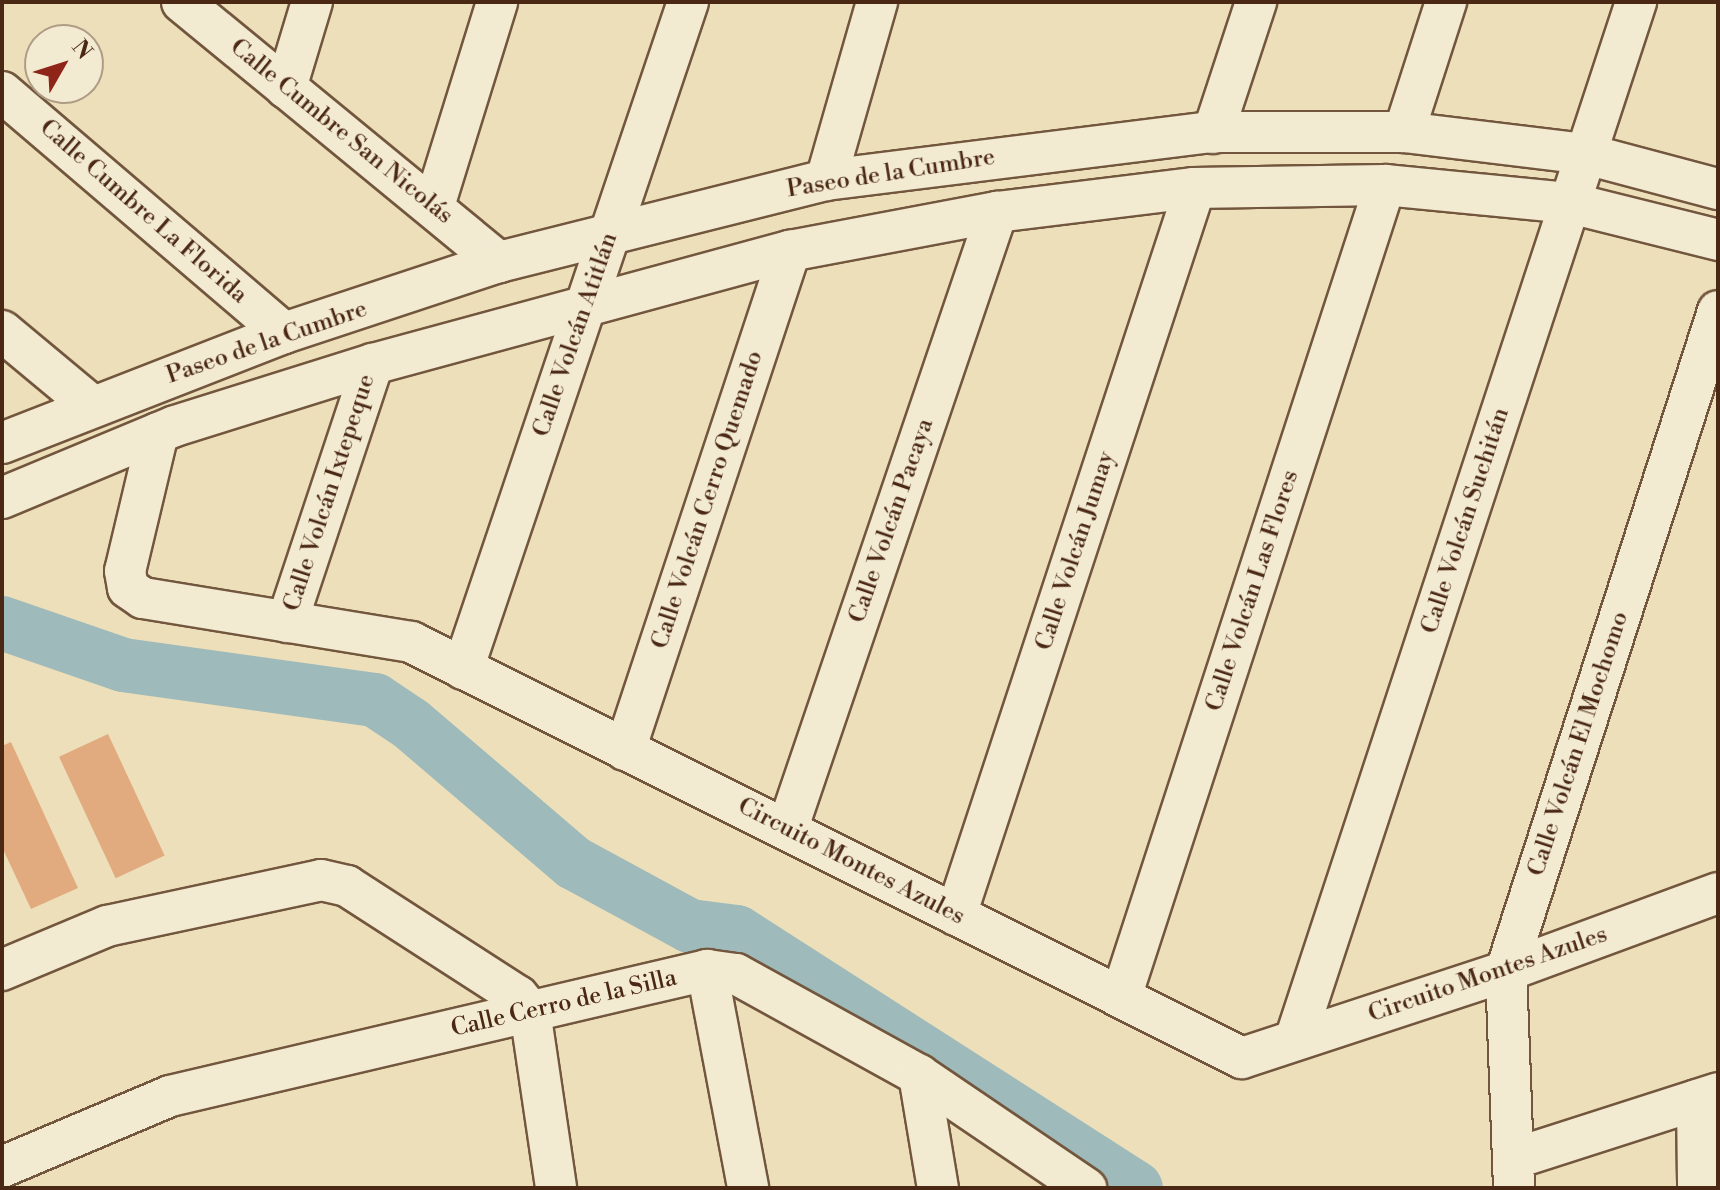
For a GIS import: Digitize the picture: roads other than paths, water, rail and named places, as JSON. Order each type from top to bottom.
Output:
[{"type":"street","name":"Calle Cumbre San Nicolás","points":[[182,2],[499,262]]},
{"type":"street","points":[[286,88],[312,2]]},
{"type":"street","points":[[434,206],[497,2]]},
{"type":"street","name":"Calle Volcán Atitlán","points":[[463,669],[688,2]]},
{"type":"street","points":[[826,180],[877,2]]},
{"type":"street","points":[[1213,133],[1256,2]]},
{"type":"street","points":[[1404,132],[1446,2]]},
{"type":"street","name":"Calle Volcán Suchitán","points":[[1295,1040],[1636,2]]},
{"type":"street","name":"Calle Cumbre La Florida","points":[[2,92],[284,333]]},
{"type":"street","name":"Paseo de la Cumbre","points":[[2,443],[284,333],[499,262],[826,180],[1213,133],[1404,132],[1586,154],[1718,189]]},
{"type":"street","name":"Paseo de la Cumbre","points":[[2,498],[158,433],[373,364],[790,251],[997,212],[1195,188],[1385,185],[1570,203],[1718,240]]},
{"type":"street","name":"Calle Volcán Las Flores","points":[[1121,997],[1385,185]]},
{"type":"street","name":"Calle Volcán Jumay","points":[[956,915],[1195,188]]},
{"type":"street","name":"Calle Volcán Pacaya","points":[[787,830],[997,212]]},
{"type":"street","name":"Calle Volcán Cerro Quemado","points":[[625,750],[790,251]]},
{"type":"street","name":"Calle Volcán El Mochomo","points":[[1514,1174],[1506,971],[1718,311]]},
{"type":"street","points":[[2,331],[92,406]]},
{"type":"street","name":"Calle Volcán Ixtepeque","points":[[287,622],[373,364]]},
{"type":"street","name":"Circuito Montes Azules","points":[[158,433],[125,571],[128,588],[143,598],[411,642],[1242,1058],[1506,971],[1718,893]]},
{"type":"street","points":[[2,970],[107,926],[321,880],[347,886],[518,996],[530,1011],[556,1188]]},
{"type":"street","points":[[707,970],[748,1188]]},
{"type":"street","name":"Calle Cerro de la Silla","points":[[2,1167],[170,1096],[707,970],[736,974],[919,1075],[1086,1188]]},
{"type":"street","points":[[919,1075],[938,1188]]},
{"type":"street","points":[[1514,1174],[1708,1096],[1698,1188]]},
{"type":"waterway","points":[[2,623],[123,665],[375,700],[411,724],[574,863],[690,926],[737,932],[1136,1188]]}]
